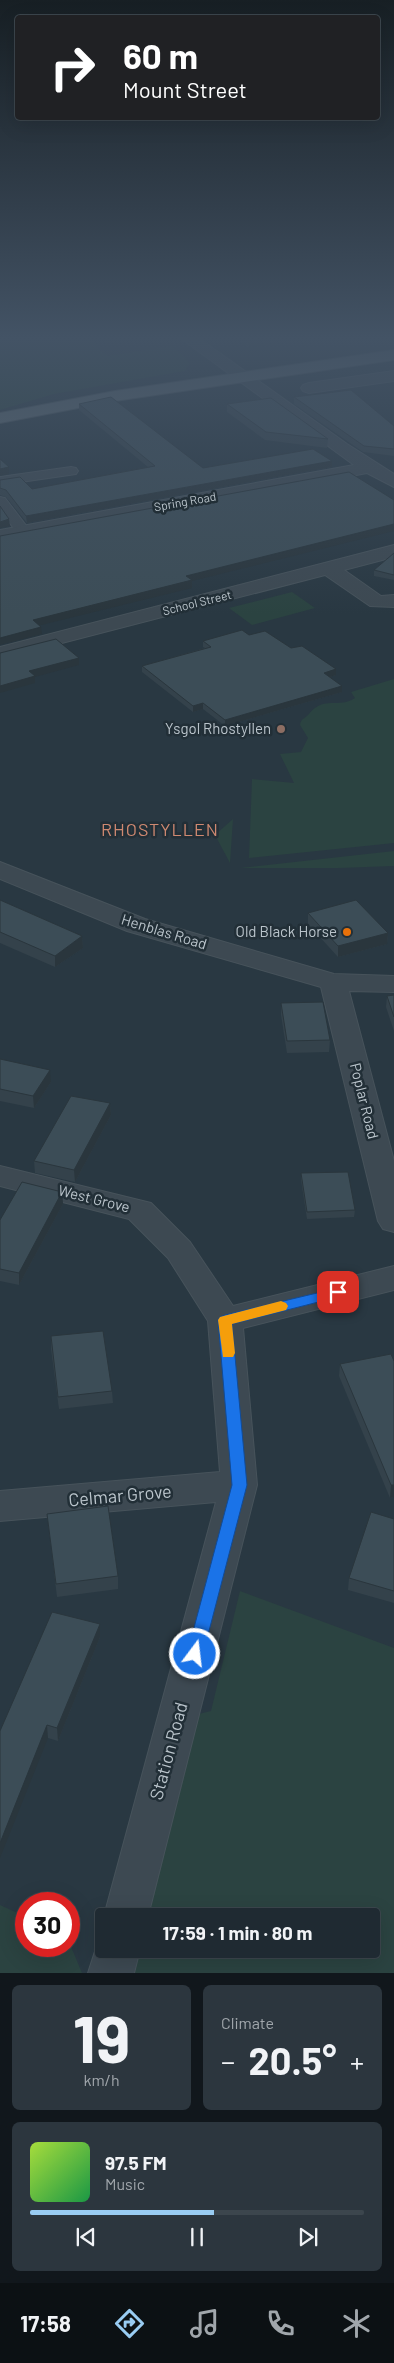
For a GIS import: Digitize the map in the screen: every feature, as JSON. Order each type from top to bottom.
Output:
[{"type":"street","points":[[317,429],[370,468],[394,482]]},
{"type":"street","name":"Spring Road","points":[[0,536],[370,468]]},
{"type":"street","name":"School Street","points":[[0,653],[394,551]]},
{"type":"street","points":[[330,569],[377,604]]},
{"type":"street","name":"Henblas Road","points":[[0,870],[136,925],[333,982],[394,984]]},
{"type":"street","name":"Poplar Road","points":[[333,982],[394,1220]]},
{"type":"street","name":"West Grove","points":[[0,1176],[140,1211],[178,1250],[225,1320]]},
{"type":"street","points":[[225,1320],[394,1278]]},
{"type":"street","name":"Station Road","points":[[128,1908],[239,1485],[225,1320]]},
{"type":"street","name":"Celmar Grove","points":[[0,1506],[239,1485]]},
{"type":"street","points":[[111,1973],[115,1958]]},
{"type":"lane","points":[[0,482],[71,471]]},
{"type":"lane","points":[[0,501],[23,531]]},
{"type":"green space","points":[[292,592],[315,608],[252,625],[229,608]]},
{"type":"green space","points":[[394,679],[394,843],[249,858],[252,779],[294,783],[280,754],[301,752],[308,738],[300,725],[302,720],[320,705],[349,701],[355,698],[351,692]]},
{"type":"green space","points":[[233,819],[230,863],[215,835]]},
{"type":"green space","points":[[394,851],[394,866],[240,868]]},
{"type":"green space","points":[[240,1591],[394,1648],[394,1973],[127,1973],[131,1958],[380,1958],[380,1908],[144,1908],[195,1715],[211,1711]]},
{"type":"green space","points":[[0,1905],[15,1912],[15,1957],[75,1957],[82,1973],[0,1973]]},
{"type":"building","points":[[110,429],[153,429],[203,468],[313,449],[332,461],[26,516],[6,490],[0,488],[0,480],[20,477],[32,489],[155,466]]},
{"type":"building","points":[[262,429],[314,429],[328,439],[266,432]]},
{"type":"building","points":[[340,429],[394,429],[394,449],[364,446]]},
{"type":"building","points":[[0,459],[9,467],[0,469]]},
{"type":"building","points":[[349,472],[394,500],[394,524],[186,576],[192,580],[33,620],[41,627],[0,638],[0,536]]},
{"type":"building","points":[[0,506],[9,519],[0,522]]},
{"type":"building","points":[[394,553],[394,575],[374,570]]},
{"type":"building","name":"Ysgol Rhostyllen","points":[[242,630],[249,635],[265,631],[291,648],[302,646],[336,669],[324,673],[342,686],[225,720],[203,703],[193,706],[142,666],[211,647],[203,641]]},
{"type":"building","points":[[56,639],[79,658],[29,671],[35,676],[0,686],[0,653]]},
{"type":"building","points":[[0,900],[82,936],[55,956],[0,932]]},
{"type":"building","points":[[356,900],[388,933],[338,946],[308,913]]},
{"type":"building","points":[[394,995],[394,1017],[387,996]]},
{"type":"building","points":[[323,1002],[330,1040],[287,1041],[281,1003]]},
{"type":"building","points":[[0,1059],[50,1070],[33,1096],[0,1089]]},
{"type":"building","points":[[71,1096],[110,1103],[74,1170],[34,1161]]},
{"type":"building","points":[[348,1172],[355,1210],[307,1212],[301,1173]]},
{"type":"building","points":[[22,1182],[62,1192],[19,1273],[0,1269],[0,1220]]},
{"type":"building","points":[[103,1331],[112,1391],[58,1397],[51,1336]]},
{"type":"building","points":[[391,1354],[394,1361],[394,1485],[391,1485],[340,1364]]},
{"type":"building","points":[[108,1506],[118,1576],[56,1584],[47,1514]]},
{"type":"building","points":[[371,1512],[394,1519],[394,1591],[349,1578]]},
{"type":"building","points":[[52,1612],[100,1624],[57,1728],[47,1725],[0,1843],[0,1731]]},
{"type":"slow traffic","points":[[228,1353],[225,1320],[281,1306]]},
{"type":"place","name":"Ysgol Rhostyllen","points":[[281,729]]},
{"type":"place","name":"Old Black Horse","points":[[347,932]]},
{"type":"district","name":"RHOSTYLLEN","points":[[160,830]]},
{"type":"route","points":[[195,1654],[239,1485],[225,1320],[338,1292]]}]
